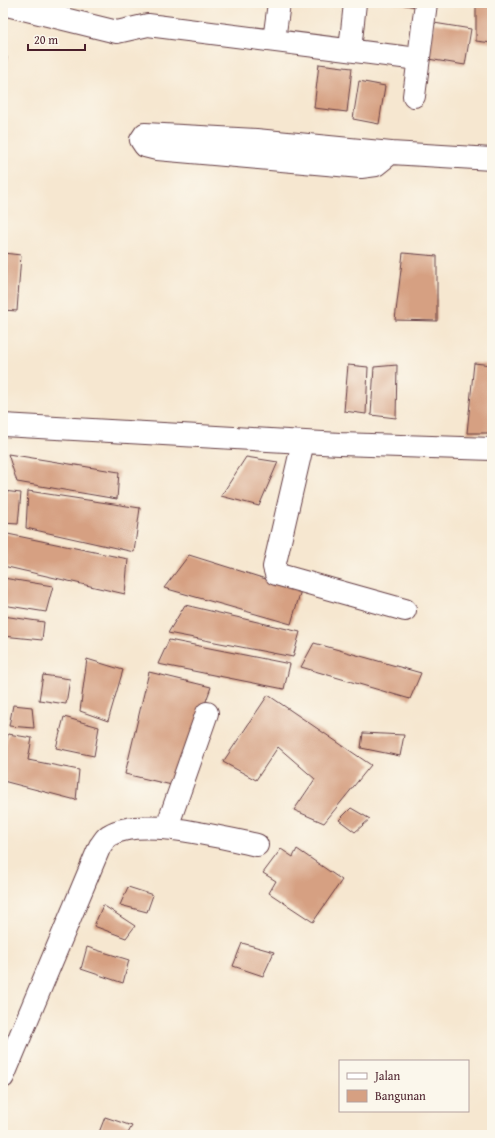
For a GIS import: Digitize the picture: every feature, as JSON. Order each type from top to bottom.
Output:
[{"type":"street","points":[[274,40],[279,3]]},
{"type":"street","points":[[350,50],[355,3]]},
{"type":"street","points":[[414,96],[426,3]]},
{"type":"street","points":[[3,4],[64,11],[117,32],[148,25],[418,59]]},
{"type":"street","points":[[255,149],[361,167],[376,165],[391,153],[492,159]]},
{"type":"street","points":[[3,425],[303,442],[492,449]]},
{"type":"street","points":[[303,442],[276,553],[274,567],[275,572],[286,578],[406,610]]},
{"type":"street","points":[[167,827],[207,713]]},
{"type":"street","points":[[3,1077],[100,846],[109,835],[125,829],[167,827],[257,845]]},
{"type":"building","points":[[395,3],[417,3],[416,7]]},
{"type":"building","points":[[476,3],[492,3],[492,43],[476,41]]},
{"type":"building","points":[[434,23],[471,29],[465,65],[428,59]]},
{"type":"building","points":[[3,57],[7,57],[6,65],[3,65]]},
{"type":"building","points":[[319,64],[352,68],[347,112],[314,108]]},
{"type":"building","points":[[359,81],[385,86],[379,124],[353,119]]},
{"type":"building","points":[[3,253],[21,255],[17,311],[3,310]]},
{"type":"building","points":[[403,253],[437,256],[437,321],[395,320]]},
{"type":"building","points":[[474,363],[492,365],[492,433],[467,433]]},
{"type":"building","points":[[348,365],[368,367],[366,414],[344,411]]},
{"type":"building","points":[[397,365],[396,418],[371,415],[374,367]]},
{"type":"building","points":[[8,454],[119,472],[117,499],[17,482]]},
{"type":"building","points":[[246,457],[278,462],[259,506],[221,496]]},
{"type":"building","points":[[3,491],[21,493],[18,524],[3,523]]},
{"type":"building","points":[[28,491],[140,508],[134,552],[26,528]]},
{"type":"building","points":[[3,533],[128,559],[125,594],[3,566]]},
{"type":"building","points":[[189,555],[301,590],[291,624],[164,588]]},
{"type":"building","points":[[3,578],[53,586],[46,612],[3,605]]},
{"type":"building","points":[[185,605],[300,632],[293,657],[168,633]]},
{"type":"building","points":[[3,616],[44,622],[42,640],[3,636]]},
{"type":"building","points":[[169,640],[290,664],[284,689],[158,664]]},
{"type":"building","points":[[314,643],[421,673],[410,699],[301,667]]},
{"type":"building","points":[[87,659],[123,670],[108,721],[80,711]]},
{"type":"building","points":[[149,672],[211,687],[176,786],[125,774]]},
{"type":"building","points":[[43,675],[70,679],[66,704],[39,700]]},
{"type":"building","points":[[268,695],[371,765],[324,823],[294,810],[315,779],[278,747],[256,780],[223,762]]},
{"type":"building","points":[[13,705],[32,707],[34,728],[9,726]]},
{"type":"building","points":[[64,717],[99,727],[94,756],[56,748]]},
{"type":"building","points":[[363,733],[404,735],[400,756],[361,748]]},
{"type":"building","points":[[8,734],[32,738],[28,760],[79,770],[76,800],[3,781],[3,754]]},
{"type":"building","points":[[351,808],[370,819],[355,832],[339,820]]},
{"type":"building","points":[[281,849],[293,857],[297,849],[342,880],[313,922],[269,893],[276,881],[263,873]]},
{"type":"building","points":[[128,887],[153,895],[147,912],[120,905]]},
{"type":"building","points":[[103,905],[135,926],[126,938],[94,926]]},
{"type":"building","points":[[242,943],[274,952],[263,976],[233,966]]},
{"type":"building","points":[[87,947],[129,960],[123,983],[81,969]]},
{"type":"building","points":[[105,1117],[132,1126],[127,1135],[98,1135]]}]
